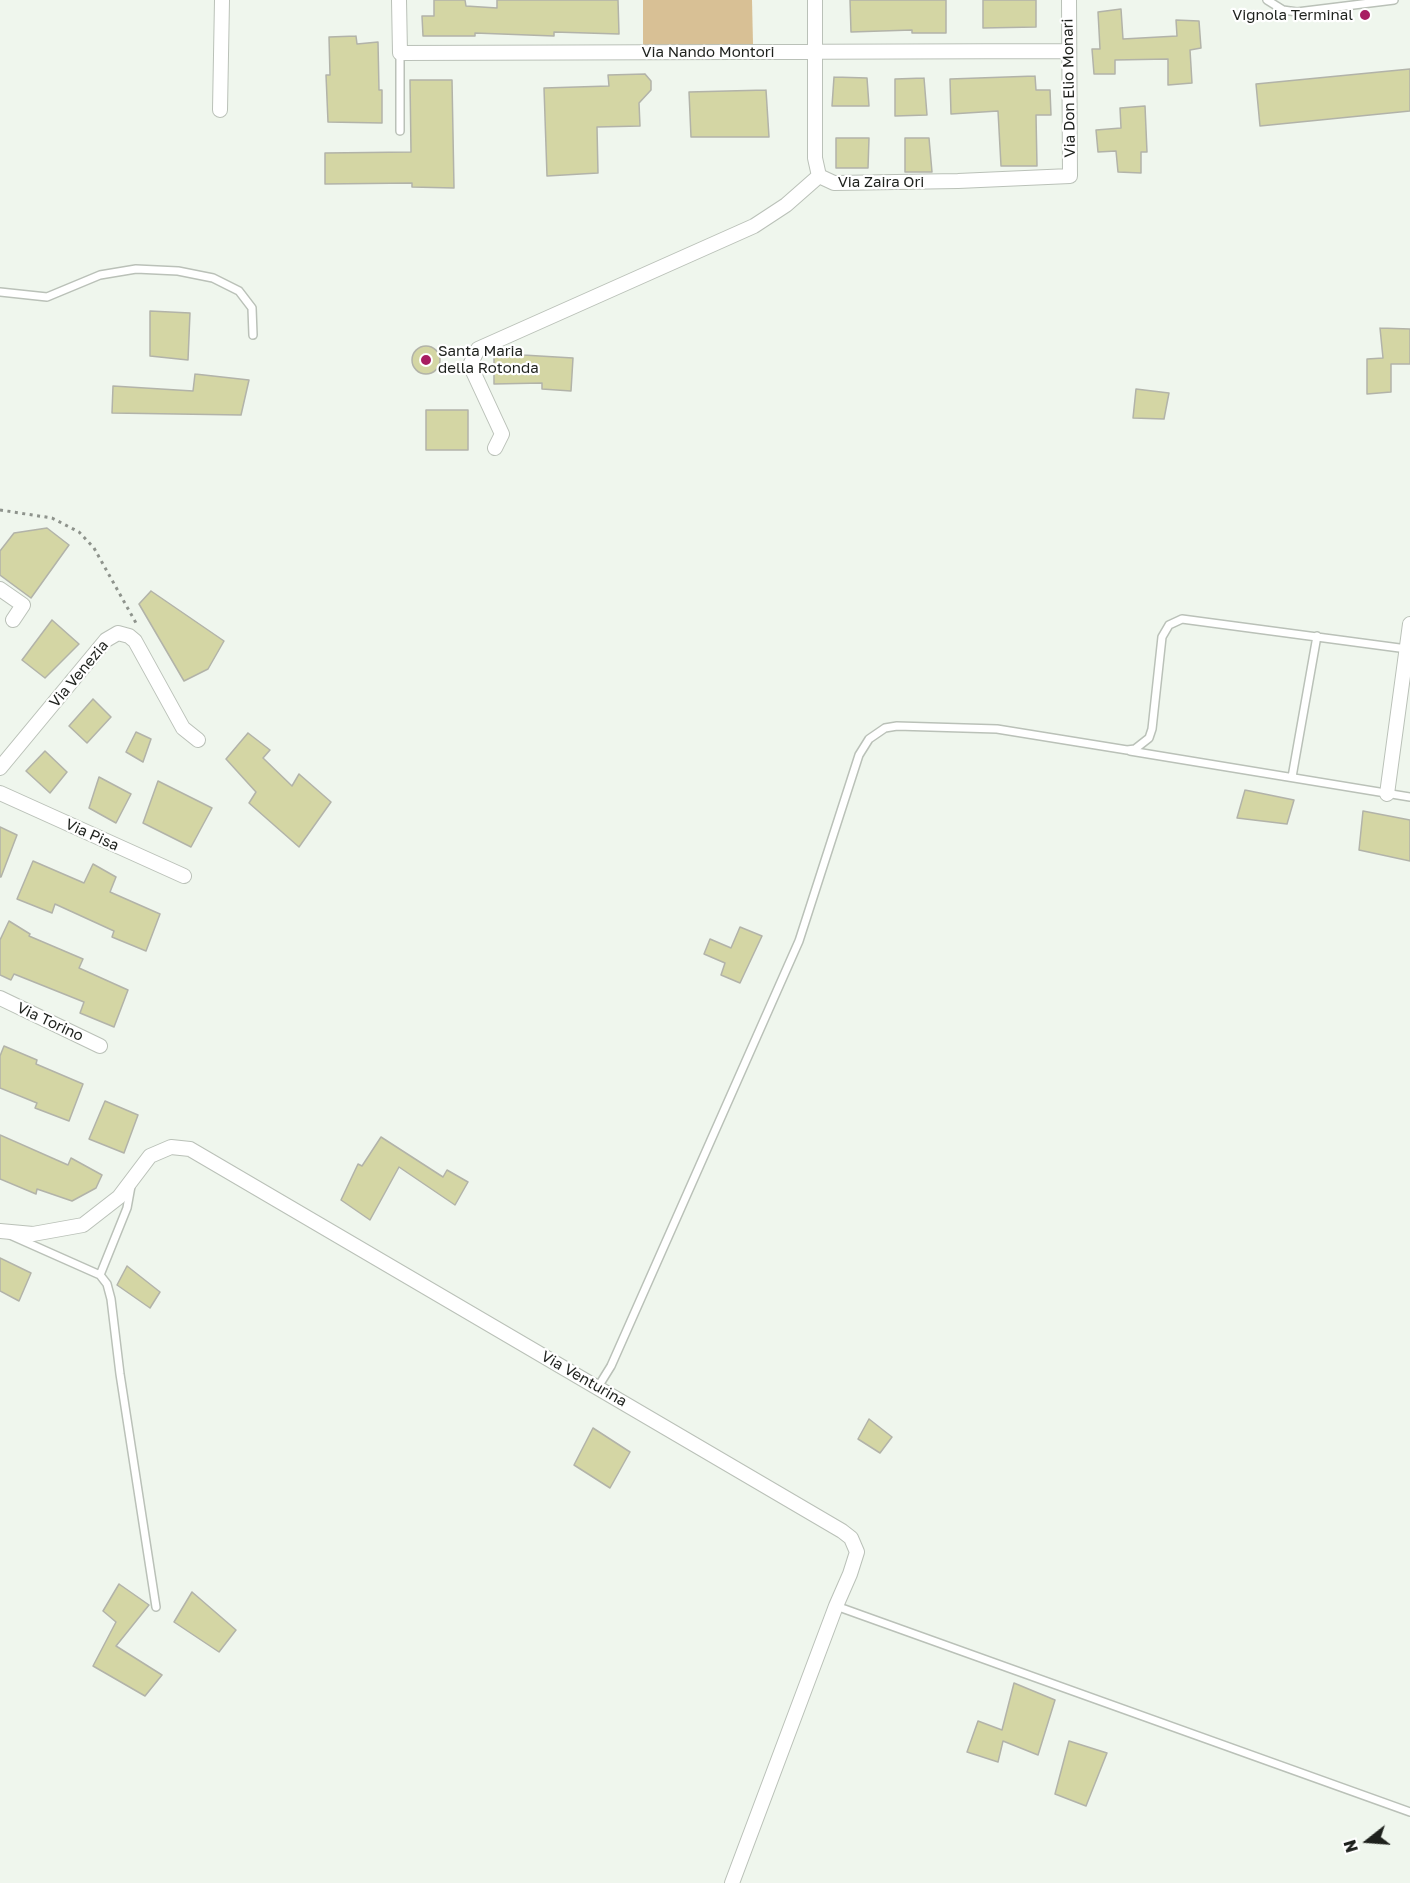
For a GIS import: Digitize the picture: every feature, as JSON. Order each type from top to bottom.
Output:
[{"type":"street","points":[[220,110],[222,0]]},
{"type":"street","points":[[399,0],[400,53]]},
{"type":"street","name":"Via Zaira Ori","points":[[815,0],[817,51],[814,158],[819,176],[834,183],[1070,176]]},
{"type":"street","name":"Via Don Elio Monari","points":[[1069,0],[1070,176]]},
{"type":"street","name":"Via Nando Montori","points":[[400,53],[1069,51]]},
{"type":"street","points":[[495,448],[502,434],[500,426],[470,365],[478,349],[754,226],[786,205],[819,176]]},
{"type":"street","points":[[0,589],[23,605],[13,620]]},
{"type":"street","points":[[1388,794],[1410,624]]},
{"type":"street","name":"Via Venezia","points":[[0,768],[106,640],[118,633],[129,636],[135,641],[183,728],[198,740]]},
{"type":"street","name":"Via Pisa","points":[[0,793],[184,876]]},
{"type":"street","name":"Via Torino","points":[[0,998],[100,1046]]},
{"type":"street","name":"Via Venturina","points":[[2,1232],[33,1234],[83,1225],[119,1197],[150,1156],[171,1148],[190,1149],[830,1523],[851,1538],[857,1552],[732,1883]]},
{"type":"lane","points":[[1267,0],[1283,10],[1297,12],[1337,3],[1394,0]]},
{"type":"lane","points":[[400,53],[400,131]]},
{"type":"lane","points":[[0,292],[46,297],[100,275],[136,269],[178,271],[213,278],[239,291],[252,308],[253,335]]},
{"type":"lane","points":[[1127,750],[1135,749],[1149,738],[1162,637],[1174,622],[1191,618],[1408,649]]},
{"type":"lane","points":[[1292,777],[1317,636]]},
{"type":"lane","points":[[598,1387],[611,1366],[800,941],[859,755],[869,739],[885,728],[897,726],[997,729],[1410,797]]},
{"type":"lane","points":[[100,1275],[127,1208],[133,1180]]},
{"type":"lane","points":[[2,1232],[63,1261],[100,1275],[107,1284],[156,1607]]},
{"type":"lane","points":[[836,1606],[1410,1812]]},
{"type":"path","points":[[0,510],[52,518],[79,532],[94,548],[137,624]]},
{"type":"shaded area","points":[[643,0],[752,0],[753,44],[643,46]]},
{"type":"building","points":[[434,0],[465,0],[466,6],[497,8],[497,0],[618,0],[619,34],[554,32],[554,36],[475,33],[475,36],[423,36],[422,16],[434,16]]},
{"type":"building","points":[[850,0],[946,0],[946,33],[912,33],[912,30],[851,32]]},
{"type":"building","points":[[983,0],[1036,0],[1036,27],[983,28]]},
{"type":"building","points":[[1121,9],[1123,39],[1177,36],[1176,20],[1199,21],[1201,48],[1190,50],[1192,83],[1168,85],[1168,59],[1115,60],[1115,74],[1094,74],[1092,49],[1100,49],[1098,12]]},
{"type":"building","points":[[356,36],[357,44],[378,42],[382,123],[328,122],[326,75],[330,75],[329,37]]},
{"type":"building","points":[[1410,69],[1410,111],[1260,126],[1256,84]]},
{"type":"building","points":[[645,74],[651,81],[651,90],[639,103],[640,126],[597,127],[598,173],[547,176],[544,88],[609,86],[608,75]]},
{"type":"building","points":[[1035,76],[1036,90],[1050,90],[1051,115],[1036,115],[1037,166],[1001,166],[998,111],[951,114],[950,79]]},
{"type":"building","points":[[834,77],[867,78],[869,106],[832,106]]},
{"type":"building","points":[[924,78],[927,115],[895,116],[895,79]]},
{"type":"building","points":[[410,80],[452,80],[454,188],[412,187],[412,183],[325,184],[325,153],[411,152]]},
{"type":"building","points":[[766,90],[769,137],[691,137],[689,92]]},
{"type":"building","points":[[1145,106],[1147,152],[1141,152],[1141,173],[1118,172],[1116,151],[1098,152],[1096,130],[1121,128],[1120,108]]},
{"type":"building","points":[[836,138],[869,138],[868,168],[836,168]]},
{"type":"building","points":[[905,138],[929,138],[932,172],[905,172]]},
{"type":"building","points":[[150,311],[190,313],[188,360],[150,356]]},
{"type":"building","points":[[1380,328],[1410,329],[1410,364],[1391,364],[1391,392],[1367,394],[1367,359],[1383,358]]},
{"type":"building","name":"Santa Maria della Rotonda","points":[[426,346],[436,350],[440,360],[436,370],[426,374],[416,370],[412,360],[416,350]]},
{"type":"building","points":[[523,352],[523,355],[573,358],[571,391],[542,389],[542,383],[494,384],[494,353]]},
{"type":"building","points":[[195,374],[249,380],[241,415],[112,413],[113,386],[193,391]]},
{"type":"building","points":[[1136,389],[1169,393],[1164,419],[1133,418]]},
{"type":"building","points":[[426,410],[468,410],[468,450],[426,450]]},
{"type":"building","points":[[47,528],[69,545],[31,598],[0,575],[0,551],[14,533]]},
{"type":"building","points":[[151,591],[224,641],[208,669],[184,681],[139,604]]},
{"type":"building","points":[[52,620],[79,644],[45,678],[22,660]]},
{"type":"building","points":[[93,699],[111,717],[87,743],[69,726]]},
{"type":"building","points":[[136,732],[151,739],[143,762],[126,752]]},
{"type":"building","points":[[248,733],[270,750],[263,758],[292,786],[299,774],[331,802],[299,847],[249,803],[256,792],[226,759]]},
{"type":"building","points":[[45,751],[67,772],[50,793],[26,771]]},
{"type":"building","points":[[99,777],[131,794],[116,823],[89,808]]},
{"type":"building","points":[[158,781],[212,808],[191,847],[143,823]]},
{"type":"building","points":[[1245,790],[1294,800],[1287,824],[1237,818]]},
{"type":"building","points":[[1363,811],[1410,820],[1410,861],[1359,850]]},
{"type":"building","points":[[0,827],[17,835],[1,877],[0,877]]},
{"type":"building","points":[[33,861],[84,883],[93,864],[116,877],[110,892],[160,914],[146,951],[112,937],[114,931],[55,904],[52,913],[17,899]]},
{"type":"building","points":[[9,921],[30,934],[29,936],[83,959],[79,968],[128,990],[114,1027],[80,1013],[84,1002],[14,974],[11,980],[0,975],[0,940]]},
{"type":"building","points":[[740,927],[762,936],[740,983],[721,975],[725,963],[704,954],[710,939],[731,948]]},
{"type":"building","points":[[4,1046],[37,1060],[36,1064],[83,1084],[69,1121],[35,1108],[37,1103],[0,1088],[0,1056]]},
{"type":"building","points":[[105,1101],[138,1115],[124,1153],[89,1139]]},
{"type":"building","points":[[0,1135],[68,1165],[71,1158],[102,1175],[96,1188],[72,1201],[37,1189],[36,1194],[0,1179]]},
{"type":"building","points":[[381,1137],[443,1177],[447,1170],[468,1182],[455,1205],[399,1167],[370,1220],[341,1200],[358,1164],[362,1166]]},
{"type":"building","points":[[0,1258],[31,1273],[19,1301],[0,1291]]},
{"type":"building","points":[[127,1266],[160,1292],[150,1308],[117,1285]]},
{"type":"building","points":[[869,1419],[892,1437],[880,1453],[858,1439]]},
{"type":"building","points":[[593,1428],[630,1452],[610,1488],[574,1465]]},
{"type":"building","points":[[119,1584],[149,1605],[116,1646],[162,1675],[145,1696],[93,1666],[116,1622],[103,1611]]},
{"type":"building","points":[[192,1592],[236,1630],[219,1652],[174,1622]]},
{"type":"building","points":[[1014,1683],[1055,1700],[1038,1755],[1003,1741],[998,1762],[967,1752],[978,1721],[1002,1730]]},
{"type":"building","points":[[1069,1741],[1107,1753],[1086,1806],[1055,1794]]},
{"type":"place","name":"Vignola Terminal","points":[[1365,15]]},
{"type":"place","name":"Santa Maria della Rotonda","points":[[426,360]]}]
